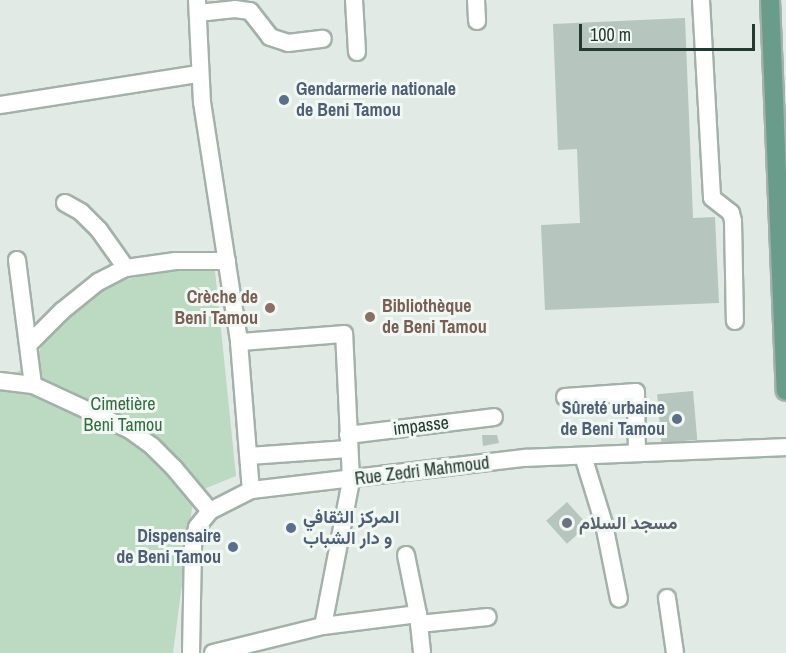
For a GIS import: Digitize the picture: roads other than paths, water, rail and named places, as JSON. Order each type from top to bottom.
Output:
[{"type":"main road","points":[[770,0],[786,391]]},
{"type":"street","points":[[354,0],[357,52]]},
{"type":"street","points":[[476,0],[477,21]]},
{"type":"street","points":[[701,0],[712,198],[731,213],[733,221],[735,321]]},
{"type":"street","points":[[251,490],[239,342],[199,74],[197,7],[250,11],[270,37],[288,43],[323,39]]},
{"type":"street","points":[[0,105],[199,74]]},
{"type":"street","points":[[65,203],[81,212],[99,230],[126,268]]},
{"type":"street","points":[[16,260],[33,385]]},
{"type":"street","points":[[29,344],[62,311],[98,282],[126,268],[176,261],[227,261]]},
{"type":"street","points":[[239,342],[344,334],[351,480],[323,626]]},
{"type":"street","points":[[0,381],[33,385],[130,430],[152,446],[174,468],[210,511],[197,527],[193,545],[191,653]]},
{"type":"street","points":[[565,397],[636,392],[638,453]]},
{"type":"street","name":"impasse","points":[[249,456],[494,417]]},
{"type":"street","name":"Rue Zedri Mahmoud","points":[[210,511],[251,490],[525,458],[786,447]]},
{"type":"street","points":[[583,456],[604,524],[619,599]]},
{"type":"street","points":[[406,555],[422,653]]},
{"type":"street","points":[[667,598],[675,653]]},
{"type":"street","points":[[213,653],[323,626],[418,619],[488,617]]},
{"type":"place","name":"Gendarmerie nationale de Beni Tamou","points":[[284,100]]},
{"type":"place","name":"Crèche de Beni Tamou","points":[[270,308]]},
{"type":"place","name":"Bibliothèque de Beni Tamou","points":[[370,317]]},
{"type":"place","name":"Sûreté urbaine de Beni Tamou","points":[[677,419]]},
{"type":"place","name":"مسجد السلام","points":[[567,523]]},
{"type":"place","name":"المركز الثقافي و دار الشباب","points":[[291,528]]},
{"type":"place","name":"Dispensaire de Beni Tamou","points":[[233,547]]},
{"type":"park label","name":"Cimetière Beni Tamou","points":[[123,415]]}]
